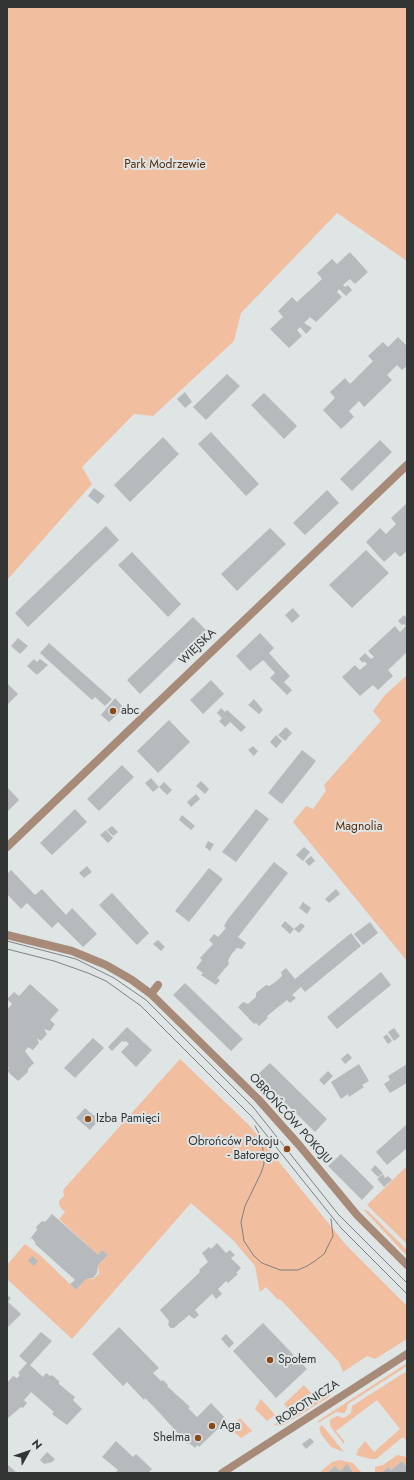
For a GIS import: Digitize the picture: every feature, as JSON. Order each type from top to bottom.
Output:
[{"type":"street","name":"WIEJSKA","points":[[7,847],[407,465]]},
{"type":"street","name":"OBROŃCÓW POKOJU","points":[[7,935],[72,951],[106,964],[151,994],[258,1099],[299,1145],[357,1215],[407,1265]]},
{"type":"street","points":[[151,994],[158,985]]},
{"type":"street","name":"ROBOTNICZA","points":[[222,1473],[407,1354]]},
{"type":"green space","name":"Park Modrzewie","points":[[7,7],[407,7],[407,261],[337,213],[241,313],[234,341],[153,416],[134,414],[82,467],[92,484],[7,580]]},
{"type":"green space","name":"Magnolia","points":[[407,675],[407,961],[293,822],[306,806],[313,809],[326,791],[324,785],[381,721],[373,711],[384,696]]},
{"type":"green space","points":[[180,1059],[250,1126],[346,1245],[407,1306],[407,1339],[375,1359],[367,1356],[343,1372],[339,1362],[280,1299],[278,1300],[266,1287],[260,1292],[255,1266],[234,1241],[191,1203],[72,1339],[7,1279],[7,1265],[25,1244],[41,1256],[76,1290],[86,1279],[93,1279],[99,1274],[98,1265],[108,1255],[102,1250],[98,1255],[59,1219],[65,1212],[60,1207],[59,1201],[64,1196],[63,1190]]},
{"type":"green space","points":[[407,1166],[407,1244],[367,1205]]},
{"type":"green space","points":[[363,1209],[368,1211],[407,1250],[407,1256]]},
{"type":"green space","points":[[407,1363],[407,1366],[348,1404],[344,1413],[336,1412],[318,1423],[318,1421]]},
{"type":"green space","points":[[407,1371],[407,1441],[403,1437],[376,1459],[356,1455],[365,1441],[374,1452],[400,1429],[377,1400],[336,1431],[344,1441],[344,1444],[330,1426],[330,1420],[337,1416],[344,1418],[351,1413],[352,1406]]},
{"type":"green space","points":[[304,1385],[311,1393],[287,1408],[284,1404]]},
{"type":"green space","points":[[334,1386],[329,1397],[282,1426],[273,1425]]},
{"type":"green space","points":[[261,1399],[275,1415],[267,1421],[255,1409]]},
{"type":"green space","points":[[240,1418],[252,1431],[241,1438],[234,1432],[235,1423]]},
{"type":"green space","points":[[322,1425],[344,1452],[331,1447],[321,1434],[319,1428]]},
{"type":"green space","points":[[397,1455],[407,1457],[407,1467],[402,1461],[391,1470],[388,1467],[381,1473],[375,1473],[375,1467],[383,1465]]},
{"type":"green space","points":[[340,1460],[353,1463],[362,1473],[352,1473],[353,1472],[347,1465],[340,1471],[335,1466],[327,1473],[319,1473],[332,1462]]},
{"type":"building","points":[[350,252],[368,272],[355,284],[350,279],[343,285],[345,287],[348,285],[352,290],[346,296],[339,289],[337,292],[342,297],[316,322],[310,317],[304,323],[312,328],[306,334],[300,327],[297,330],[302,336],[289,348],[270,329],[283,317],[278,311],[292,297],[297,302],[322,279],[317,273],[332,259],[337,264]]},
{"type":"building","points":[[398,337],[407,346],[407,366],[402,370],[397,365],[387,375],[392,380],[364,407],[359,401],[349,411],[354,417],[341,429],[323,410],[335,398],[330,392],[345,378],[350,384],[373,361],[368,356],[383,342],[388,347]]},
{"type":"building","points":[[227,374],[240,386],[206,420],[193,407]]},
{"type":"building","points":[[185,392],[192,402],[185,408],[177,399]]},
{"type":"building","points":[[264,393],[297,426],[284,439],[251,405]]},
{"type":"building","points":[[211,432],[259,484],[246,496],[198,444]]},
{"type":"building","points":[[163,437],[179,454],[130,502],[114,485]]},
{"type":"building","points":[[380,440],[392,452],[352,491],[340,479]]},
{"type":"building","points":[[94,488],[105,496],[98,504],[88,496]]},
{"type":"building","points":[[327,490],[339,503],[305,535],[293,523]]},
{"type":"building","points":[[407,503],[407,551],[400,557],[395,552],[384,562],[366,542],[380,528],[386,534],[396,524],[391,518]]},
{"type":"building","points":[[106,526],[119,540],[28,627],[15,613]]},
{"type":"building","points":[[270,528],[286,544],[237,591],[221,574]]},
{"type":"building","points":[[366,550],[389,573],[352,608],[329,585]]},
{"type":"building","points":[[132,552],[181,604],[168,617],[118,565]]},
{"type":"building","points":[[293,608],[300,616],[292,623],[285,615]]},
{"type":"building","points":[[404,615],[407,618],[407,652],[388,670],[393,676],[378,690],[373,685],[360,696],[342,677],[355,665],[360,670],[367,664],[364,661],[363,663],[359,659],[365,653],[371,659],[374,657],[368,651],[395,626],[400,632],[406,626],[404,624],[402,625],[398,621]]},
{"type":"building","points":[[193,617],[206,630],[140,694],[127,680]]},
{"type":"building","points":[[260,633],[274,648],[269,653],[290,676],[284,682],[292,690],[287,695],[270,678],[275,673],[263,660],[250,671],[236,656]]},
{"type":"building","points":[[18,638],[28,646],[20,654],[11,646]]},
{"type":"building","points":[[49,643],[112,699],[105,706],[95,697],[92,700],[40,653]]},
{"type":"building","points":[[34,659],[37,662],[40,659],[48,665],[37,675],[27,666]]},
{"type":"building","points":[[211,680],[224,694],[203,714],[190,700]]},
{"type":"building","points":[[7,683],[18,694],[7,705]]},
{"type":"building","name":"abc","points":[[115,698],[124,708],[109,722],[101,715]]},
{"type":"building","points":[[254,699],[263,710],[259,714],[248,705]]},
{"type":"building","points":[[221,708],[225,712],[227,710],[246,727],[241,732],[230,722],[225,727],[219,721],[222,718],[217,713]]},
{"type":"building","points":[[169,720],[190,742],[158,773],[137,751]]},
{"type":"building","points":[[286,727],[292,733],[285,741],[278,735]]},
{"type":"building","points":[[276,735],[282,741],[276,748],[270,742]]},
{"type":"building","points":[[253,746],[258,751],[254,756],[248,750]]},
{"type":"building","points":[[302,750],[316,761],[282,804],[268,793]]},
{"type":"building","points":[[122,765],[134,777],[99,811],[87,799]]},
{"type":"building","points":[[151,778],[159,787],[153,792],[145,783]]},
{"type":"building","points":[[201,781],[209,789],[205,794],[196,786]]},
{"type":"building","points":[[164,782],[172,790],[167,795],[159,787]]},
{"type":"building","points":[[7,787],[19,800],[7,812]]},
{"type":"building","points":[[196,794],[200,799],[191,807],[187,802]]},
{"type":"building","points":[[75,809],[87,822],[52,855],[40,843]]},
{"type":"building","points":[[256,809],[269,819],[236,862],[222,852]]},
{"type":"building","points":[[182,815],[195,826],[191,830],[179,820]]},
{"type":"building","points":[[112,826],[118,832],[113,836],[107,830]]},
{"type":"building","points":[[106,830],[113,838],[108,843],[100,835]]},
{"type":"building","points":[[208,841],[214,844],[210,851],[205,847]]},
{"type":"building","points":[[304,847],[310,852],[303,861],[296,855]]},
{"type":"building","points":[[311,856],[315,861],[309,866],[305,861]]},
{"type":"building","points":[[274,862],[288,873],[238,937],[246,943],[242,949],[237,948],[231,955],[228,961],[229,964],[217,978],[220,980],[216,985],[201,975],[203,973],[196,968],[202,960],[200,958],[213,944],[209,940],[214,934],[218,937],[226,928],[224,926],[228,919]]},
{"type":"building","points":[[87,866],[92,872],[84,878],[79,873]]},
{"type":"building","points":[[209,868],[223,879],[189,922],[175,911]]},
{"type":"building","points":[[11,870],[35,895],[42,889],[66,915],[72,908],[97,934],[83,947],[58,922],[52,928],[27,903],[21,909],[7,894],[7,874]]},
{"type":"building","points":[[336,889],[340,894],[329,903],[325,899]]},
{"type":"building","points":[[112,893],[149,933],[137,945],[99,905]]},
{"type":"building","points":[[303,902],[311,908],[307,914],[299,908]]},
{"type":"building","points":[[285,921],[294,929],[290,934],[281,926]]},
{"type":"building","points":[[370,922],[378,933],[363,945],[354,934]]},
{"type":"building","points":[[301,923],[305,926],[299,933],[294,929]]},
{"type":"building","points":[[351,933],[361,946],[305,992],[301,987],[292,995],[296,998],[290,1003],[287,1000],[267,1016],[268,1018],[259,1026],[256,1023],[254,1024],[238,1007],[243,1002],[248,1004],[256,997],[256,993],[266,985],[269,986],[274,983],[282,976],[281,972],[286,968],[295,979]]},
{"type":"building","points":[[158,940],[165,947],[161,951],[153,944]]},
{"type":"building","points":[[381,972],[391,985],[337,1029],[327,1017]]},
{"type":"building","points":[[185,983],[243,1039],[231,1051],[173,995]]},
{"type":"building","points":[[30,984],[59,1010],[50,1020],[55,1024],[50,1031],[44,1029],[47,1034],[41,1041],[37,1038],[39,1043],[33,1050],[28,1047],[25,1051],[34,1063],[28,1069],[28,1072],[18,1081],[7,1071],[9,1067],[7,1067],[7,1010],[12,1004],[7,999],[14,992],[19,996]]},
{"type":"building","points":[[127,1027],[152,1050],[136,1067],[121,1052],[129,1044],[126,1041],[122,1041],[112,1051],[108,1047]]},
{"type":"building","points":[[394,1028],[400,1036],[394,1041],[388,1032]]},
{"type":"building","points":[[387,1034],[392,1041],[388,1044],[383,1037]]},
{"type":"building","points":[[93,1038],[104,1048],[75,1078],[64,1068]]},
{"type":"building","points":[[348,1053],[352,1058],[345,1064],[341,1059]]},
{"type":"building","points":[[270,1063],[327,1119],[315,1132],[257,1075]]},
{"type":"building","points":[[359,1064],[369,1081],[362,1085],[364,1087],[349,1097],[348,1094],[341,1099],[331,1082]]},
{"type":"building","points":[[407,1064],[407,1083],[390,1093],[384,1084],[390,1080],[388,1076]]},
{"type":"building","points":[[328,1071],[333,1076],[324,1085],[319,1080]]},
{"type":"building","name":"Izba Pamięci","points":[[85,1108],[99,1120],[90,1130],[76,1118]]},
{"type":"building","points":[[407,1124],[407,1148],[387,1165],[376,1152]]},
{"type":"building","points":[[341,1154],[374,1187],[362,1200],[328,1166]]},
{"type":"building","points":[[375,1165],[383,1173],[378,1177],[371,1170]]},
{"type":"building","points":[[383,1174],[385,1178],[388,1176],[392,1180],[384,1187],[377,1179]]},
{"type":"building","points":[[52,1214],[98,1255],[102,1250],[108,1255],[98,1265],[97,1273],[93,1278],[86,1279],[76,1290],[70,1284],[75,1280],[35,1244],[32,1238],[29,1240],[37,1230],[36,1227],[42,1221],[45,1222]]},
{"type":"building","points":[[217,1243],[226,1253],[230,1250],[235,1255],[231,1258],[241,1268],[236,1273],[238,1274],[228,1283],[226,1281],[218,1289],[222,1294],[216,1299],[212,1294],[195,1310],[199,1315],[194,1319],[189,1315],[174,1328],[171,1328],[168,1325],[169,1321],[160,1310],[200,1272],[199,1270],[208,1262],[202,1253],[209,1247],[211,1249]]},
{"type":"building","points":[[32,1256],[38,1261],[34,1266],[28,1261]]},
{"type":"building","points":[[7,1295],[11,1298],[8,1302],[21,1314],[7,1328]]},
{"type":"building","name":"Społem","points":[[263,1323],[307,1369],[276,1398],[233,1351]]},
{"type":"building","points":[[119,1327],[159,1368],[153,1373],[161,1381],[163,1380],[168,1385],[167,1386],[190,1407],[188,1408],[197,1417],[211,1403],[227,1420],[199,1447],[197,1445],[195,1448],[189,1443],[188,1444],[145,1398],[144,1400],[127,1382],[123,1386],[92,1354]]},
{"type":"building","points":[[41,1332],[52,1341],[30,1365],[43,1377],[46,1373],[50,1376],[52,1375],[59,1381],[59,1384],[75,1397],[73,1400],[82,1409],[67,1425],[52,1414],[54,1412],[31,1392],[24,1400],[27,1403],[23,1408],[21,1407],[7,1419],[7,1383],[13,1376],[17,1378],[20,1375],[18,1373],[27,1363],[19,1356]]},
{"type":"building","points":[[226,1334],[234,1343],[229,1348],[221,1339]]},
{"type":"building","points":[[310,1438],[314,1442],[306,1449],[302,1444]]},
{"type":"building","points":[[116,1441],[133,1457],[136,1454],[152,1469],[148,1473],[115,1473],[118,1470],[102,1457]]},
{"type":"building","points":[[47,1452],[55,1459],[52,1462],[44,1464],[40,1460]]},
{"type":"building","points":[[402,1461],[407,1467],[407,1473],[381,1473],[388,1467],[391,1470]]},
{"type":"building","points":[[7,1464],[17,1473],[7,1473]]},
{"type":"building","points":[[347,1464],[353,1472],[352,1473],[327,1473],[335,1466],[340,1471]]},
{"type":"tram line","points":[[7,941],[76,959],[114,978],[146,1000],[253,1107],[338,1214],[407,1283]]},
{"type":"tram line","points":[[7,949],[54,961],[88,973],[106,981],[141,1006],[252,1117],[341,1228],[407,1294]]},
{"type":"tram line","points":[[255,1126],[262,1139],[264,1164],[245,1206],[241,1222],[244,1241],[254,1256],[262,1263],[280,1270],[298,1270],[307,1266],[324,1254],[333,1236],[331,1219]]},
{"type":"place","name":"abc","points":[[113,711]]},
{"type":"place","name":"Izba Pamięci","points":[[88,1119]]},
{"type":"place","name":"Obrońców Pokoju - Batorego","points":[[287,1149]]},
{"type":"place","name":"Społem","points":[[270,1360]]},
{"type":"place","name":"Aga","points":[[212,1426]]},
{"type":"place","name":"Shelma","points":[[198,1438]]}]
